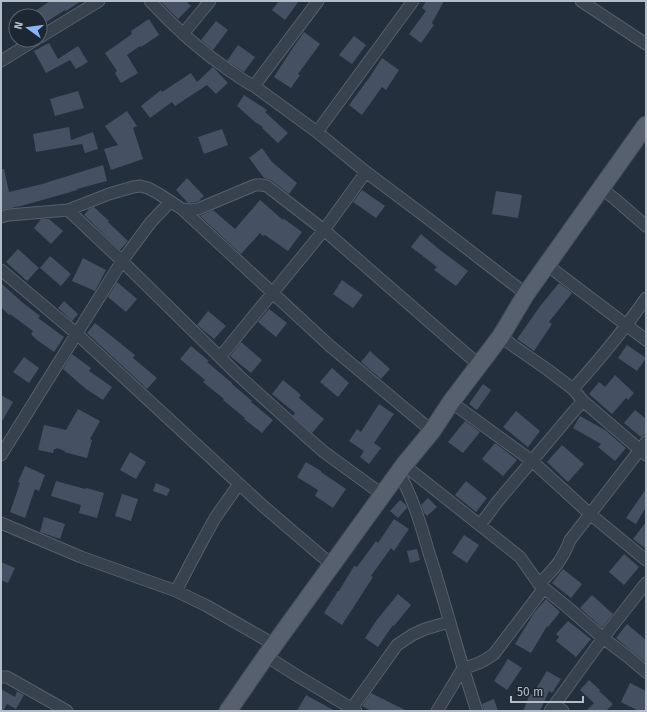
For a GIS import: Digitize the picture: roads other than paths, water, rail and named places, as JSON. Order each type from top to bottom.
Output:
[{"type":"main road","points":[[228,711],[332,565],[501,336],[526,294],[646,125]]},
{"type":"street","points":[[48,32],[98,1]]},
{"type":"street","points":[[150,1],[183,34],[220,64],[254,86],[317,132],[366,172],[526,294]]},
{"type":"street","points":[[183,34],[210,1]]},
{"type":"street","points":[[254,86],[318,1]]},
{"type":"street","points":[[317,132],[413,1]]},
{"type":"street","points":[[581,1],[646,44]]},
{"type":"street","points":[[1,61],[22,48]]},
{"type":"street","points":[[220,357],[324,230],[366,172]]},
{"type":"street","points":[[182,209],[198,209],[255,185],[268,186],[324,230],[479,365]]},
{"type":"street","points":[[1,217],[68,210],[133,187],[140,186],[148,188],[182,209],[330,346],[432,431]]},
{"type":"street","points":[[601,188],[646,226]]},
{"type":"street","points":[[1,455],[122,261],[151,222],[170,202]]},
{"type":"street","points":[[68,210],[262,396],[324,452],[383,495]]},
{"type":"street","points":[[547,264],[646,340]]},
{"type":"street","points":[[1,270],[77,334],[263,506],[332,565]]},
{"type":"street","points":[[573,389],[590,371],[627,325],[646,298]]},
{"type":"street","points":[[437,711],[463,668],[485,661],[494,654],[558,565],[566,552],[570,540],[644,449],[583,401],[573,389],[501,336]]},
{"type":"street","points":[[480,525],[498,501],[583,401]]},
{"type":"street","points":[[451,402],[532,461],[590,514],[646,560]]},
{"type":"street","points":[[402,469],[480,525],[520,557],[542,586],[603,638],[646,672]]},
{"type":"street","points":[[402,469],[439,583],[449,622],[477,711]]},
{"type":"street","points":[[176,591],[216,518],[239,484]]},
{"type":"street","points":[[1,523],[81,557],[176,591],[207,606],[271,651],[296,675],[354,710],[397,646],[412,635],[425,629],[449,622]]},
{"type":"street","points":[[556,709],[573,678],[646,582]]},
{"type":"street","points":[[1,677],[7,677],[66,711]]}]
